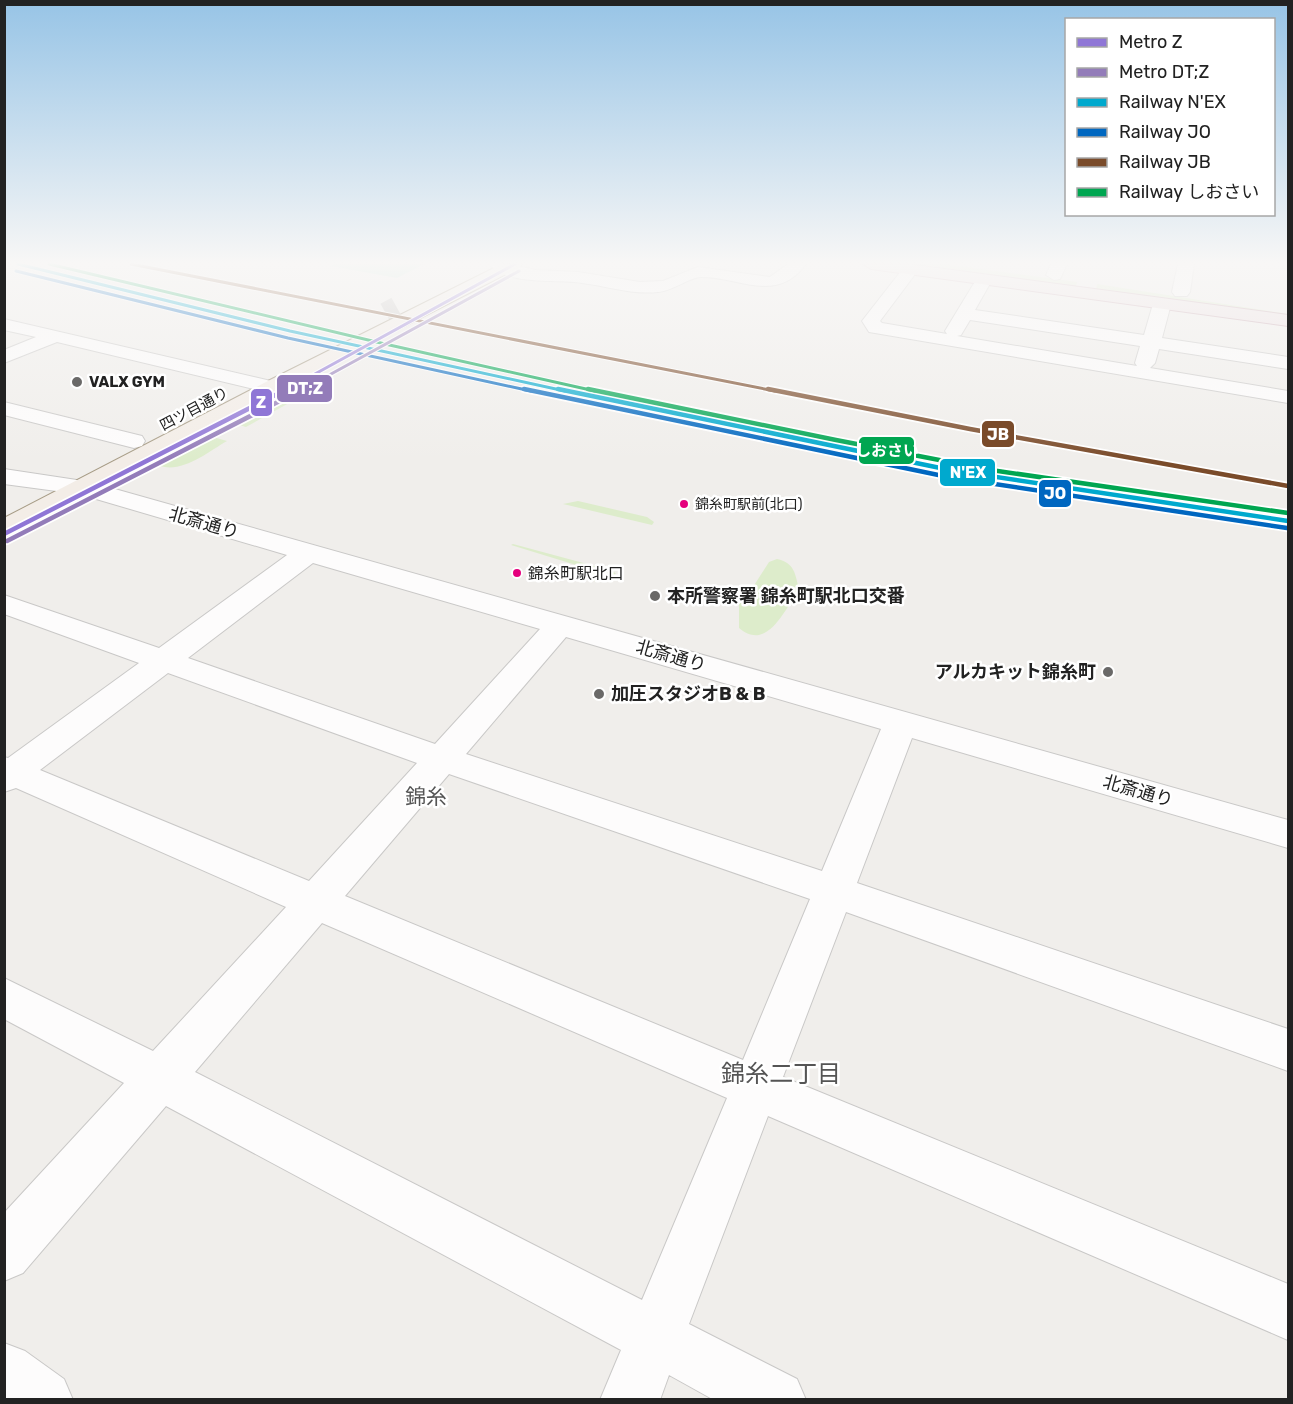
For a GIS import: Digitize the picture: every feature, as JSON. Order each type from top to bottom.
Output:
[{"type":"main road","name":"四ツ目通り","points":[[4,508],[350,330]]},
{"type":"main road","name":"四ツ目通り","points":[[4,529],[382,330]]},
{"type":"street","points":[[28,330],[271,387]]},
{"type":"street","points":[[885,330],[1288,397]]},
{"type":"street","points":[[949,340],[955,330]]},
{"type":"street","points":[[1068,330],[1288,363]]},
{"type":"street","points":[[1142,372],[1155,330]]},
{"type":"street","points":[[4,357],[56,336]]},
{"type":"street","points":[[4,408],[134,441]]},
{"type":"street","name":"北斎通り","points":[[4,476],[18,480],[81,487],[1288,834]]},
{"type":"street","points":[[7,774],[308,553]]},
{"type":"street","points":[[4,604],[442,759],[834,891],[1288,1050]]},
{"type":"street","points":[[4,1254],[561,624]]},
{"type":"street","points":[[630,1400],[901,723]]},
{"type":"street","points":[[7,774],[316,901],[1288,1312]]},
{"type":"street","points":[[4,997],[776,1400]]},
{"type":"street","points":[[4,1372],[43,1400]]},
{"type":"green space","points":[[301,388],[306,389],[307,393],[246,427],[236,424]]},
{"type":"green space","points":[[213,437],[227,441],[204,456],[178,467],[160,466]]},
{"type":"green space","points":[[578,501],[647,517],[654,522],[652,525],[563,504]]},
{"type":"green space","points":[[511,545],[613,571],[616,574],[598,582],[594,581],[589,569]]},
{"type":"green space","points":[[777,559],[791,566],[799,589],[781,617],[767,632],[758,635],[749,634],[739,628],[739,604],[746,599],[754,600],[758,594],[753,592],[753,587],[769,562]]},
{"type":"metro line","name":"Z","points":[[4,534],[280,393],[396,330]]},
{"type":"metro line","name":"DT;Z","points":[[7,541],[283,400],[412,330]]},
{"type":"rail line","name":"JO","points":[[254,330],[620,410],[948,477],[1287,528]]},
{"type":"rail line","name":"N'EX","points":[[284,330],[622,403],[950,470],[1288,521]]},
{"type":"rail line","name":"しおさい","points":[[324,330],[723,418],[949,462],[1288,513]]},
{"type":"rail line","name":"JB","points":[[464,330],[970,429],[1288,486]]},
{"type":"place","name":"VALX GYM","points":[[77,382]]},
{"type":"place","name":"錦糸町駅前(北口)","points":[[684,504]]},
{"type":"place","name":"錦糸町駅北口","points":[[517,573]]},
{"type":"place","name":"本所警察署 錦糸町駅北口交番","points":[[655,596]]},
{"type":"place","name":"アルカキット錦糸町","points":[[1108,672]]},
{"type":"place","name":"加圧スタジオB & B","points":[[599,694]]},
{"type":"district","name":"錦糸","points":[[426,796]]},
{"type":"district","name":"錦糸二丁目","points":[[781,1074]]}]
